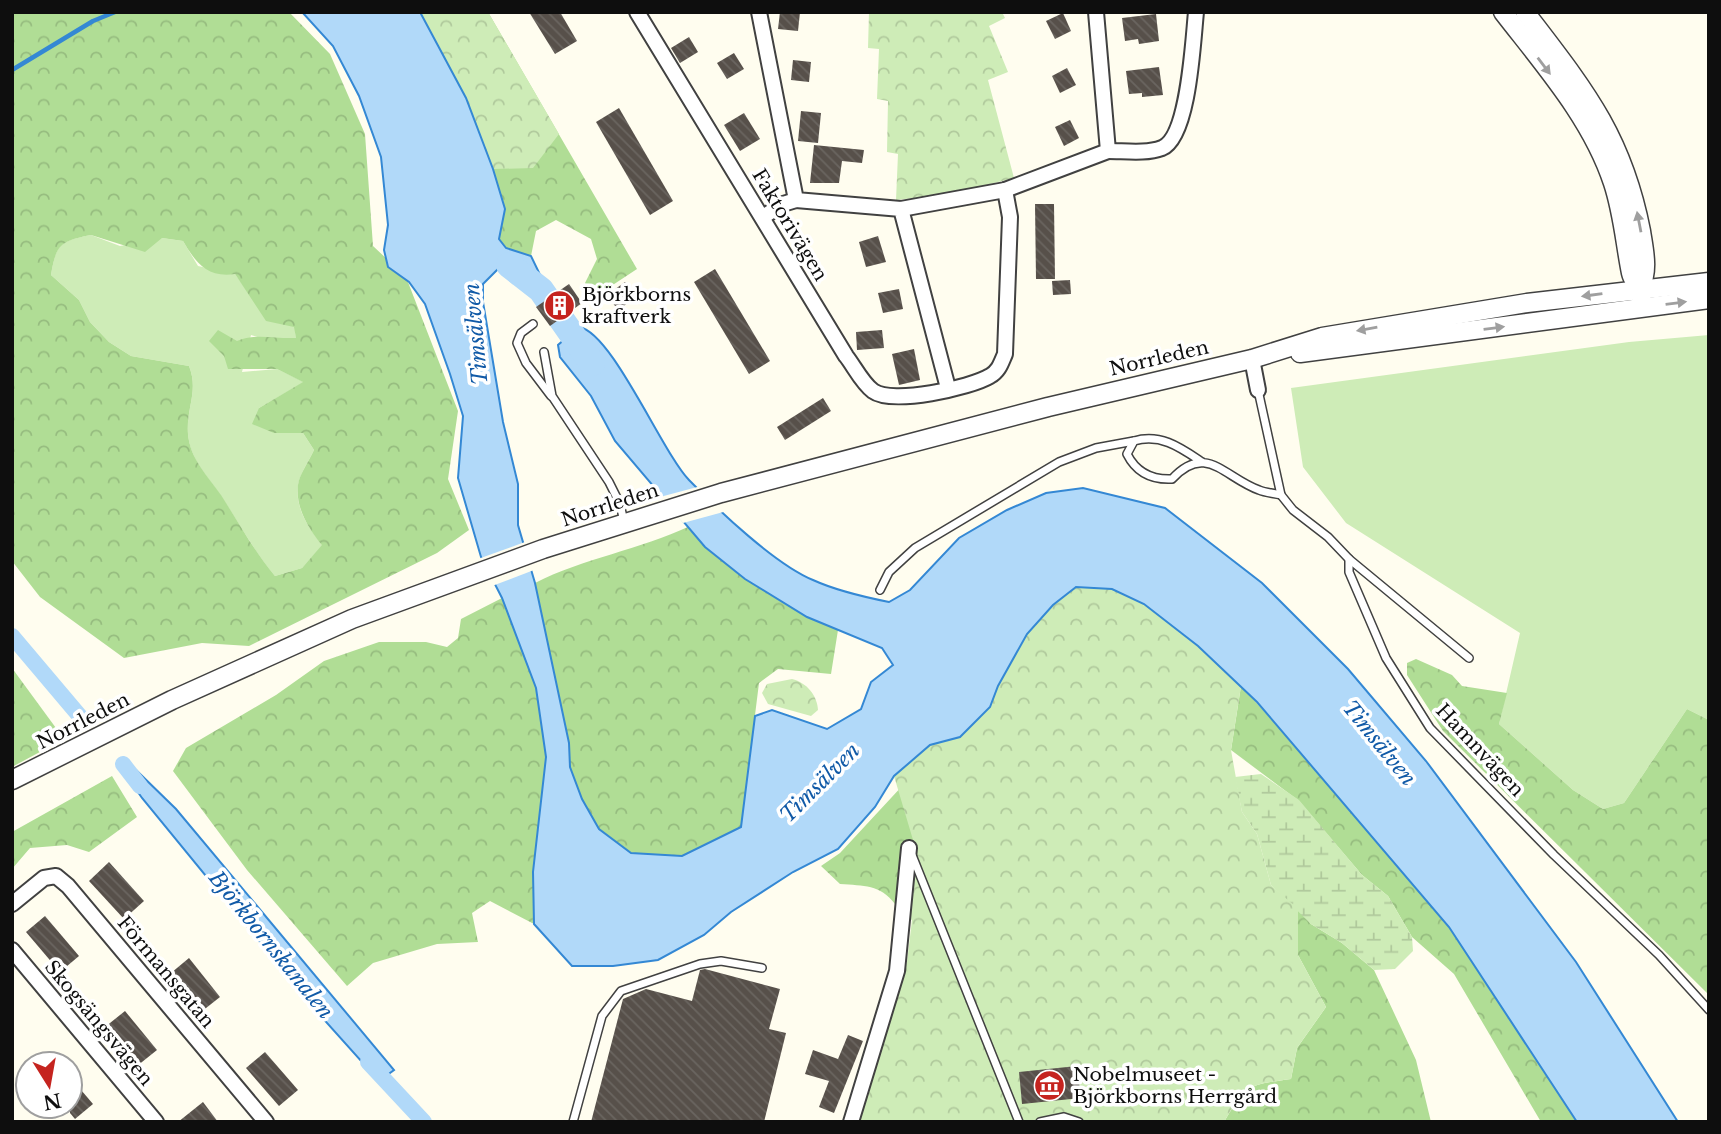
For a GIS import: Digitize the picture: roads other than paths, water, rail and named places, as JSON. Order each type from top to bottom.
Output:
[{"type":"street","name":"Faktorivägen","points":[[637,12],[846,356],[873,392],[892,397],[915,396],[948,388]]},
{"type":"street","points":[[759,12],[796,200]]},
{"type":"street","points":[[1096,12],[1108,151]]},
{"type":"street","points":[[763,217],[783,204],[796,200],[901,209],[1005,190],[1108,151],[1148,151],[1165,147],[1177,134],[1183,111],[1196,12]]},
{"type":"street","points":[[1503,12],[1569,99],[1601,152],[1623,216],[1632,278],[1640,288],[1643,307]]},
{"type":"street","points":[[1525,12],[1582,88],[1614,140],[1636,205],[1644,250],[1646,277],[1640,288]]},
{"type":"street","points":[[901,209],[948,388],[989,377],[1000,368],[1004,354],[1010,217],[1005,190]]},
{"type":"street","name":"Norrleden","points":[[12,780],[287,646],[469,575],[721,493],[1061,403],[1252,359],[1322,337],[1640,288],[1709,282]]},
{"type":"street","name":"Norrleden","points":[[1252,359],[1709,299]]},
{"type":"street","points":[[1252,359],[1258,390]]},
{"type":"street","points":[[851,1122],[897,971],[909,848]]},
{"type":"street","name":"Förmansgatan","points":[[12,904],[44,878],[56,876],[68,886],[266,1122]]},
{"type":"street","name":"Skogsängsvägen","points":[[12,950],[156,1122]]},
{"type":"lane","points":[[533,324],[520,333],[517,343],[537,379],[552,396],[609,482],[620,504],[624,523]]},
{"type":"lane","points":[[544,352],[552,396]]},
{"type":"lane","points":[[1258,390],[1281,495],[1293,510],[1328,537],[1349,559],[1469,658]]},
{"type":"lane","points":[[880,590],[889,572],[915,548],[1059,462],[1096,447],[1153,438],[1166,440],[1202,462],[1221,468],[1258,490],[1281,495]]},
{"type":"lane","points":[[1134,441],[1127,454],[1133,466],[1156,480],[1172,479],[1183,468],[1202,462]]},
{"type":"lane","name":"Hamnvägen","points":[[1349,559],[1349,572],[1386,658],[1430,728],[1554,855],[1659,955],[1709,1010]]},
{"type":"lane","points":[[909,848],[1019,1122]]},
{"type":"lane","points":[[573,1122],[602,1016],[621,991],[700,964],[721,961],[762,968]]},
{"type":"lane","points":[[1040,1122],[1063,1117],[1079,1122]]},
{"type":"water","name":"Timsälven","points":[[302,12],[420,12],[466,98],[493,169],[505,209],[499,239],[506,248],[531,256],[544,283],[534,290],[519,279],[513,283],[498,269],[483,284],[483,302],[503,422],[518,484],[518,525],[535,583],[569,743],[570,767],[582,799],[599,829],[631,853],[682,856],[741,827],[755,716],[772,710],[827,729],[861,709],[871,682],[893,665],[882,648],[807,617],[745,579],[705,547],[615,441],[591,396],[560,357],[558,345],[579,327],[592,334],[606,349],[678,466],[701,493],[748,536],[782,562],[813,580],[860,596],[889,602],[910,590],[959,538],[1007,510],[1046,493],[1083,488],[1165,508],[1262,583],[1348,669],[1426,761],[1576,962],[1678,1122],[1577,1122],[1449,927],[1257,702],[1198,646],[1144,604],[1112,589],[1076,587],[1053,605],[1027,634],[998,686],[990,707],[960,737],[930,745],[894,776],[875,807],[838,849],[793,872],[731,912],[704,935],[658,960],[613,966],[572,966],[534,924],[533,872],[546,757],[536,688],[502,598],[481,557],[458,478],[463,416],[425,304],[409,282],[388,267],[384,250],[388,225],[381,157],[359,96],[333,46]]},
{"type":"water","points":[[127,769],[136,770],[176,809],[394,1070],[379,1081],[319,1014],[142,798],[124,772]]},
{"type":"waterway","points":[[12,70],[93,21],[115,12]]},
{"type":"waterway","points":[[509,265],[541,290],[592,363]]},
{"type":"waterway","name":"Björkbornskanalen","points":[[12,636],[83,720]]},
{"type":"waterway","name":"Björkbornskanalen","points":[[123,764],[140,786]]},
{"type":"waterway","name":"Björkbornskanalen","points":[[368,1062],[424,1122]]},
{"type":"place","name":"Björkborns kraftverk","points":[[559,305]]},
{"type":"place","name":"Nobelmuseet - Björkborns Herrgård","points":[[1050,1085]]}]
